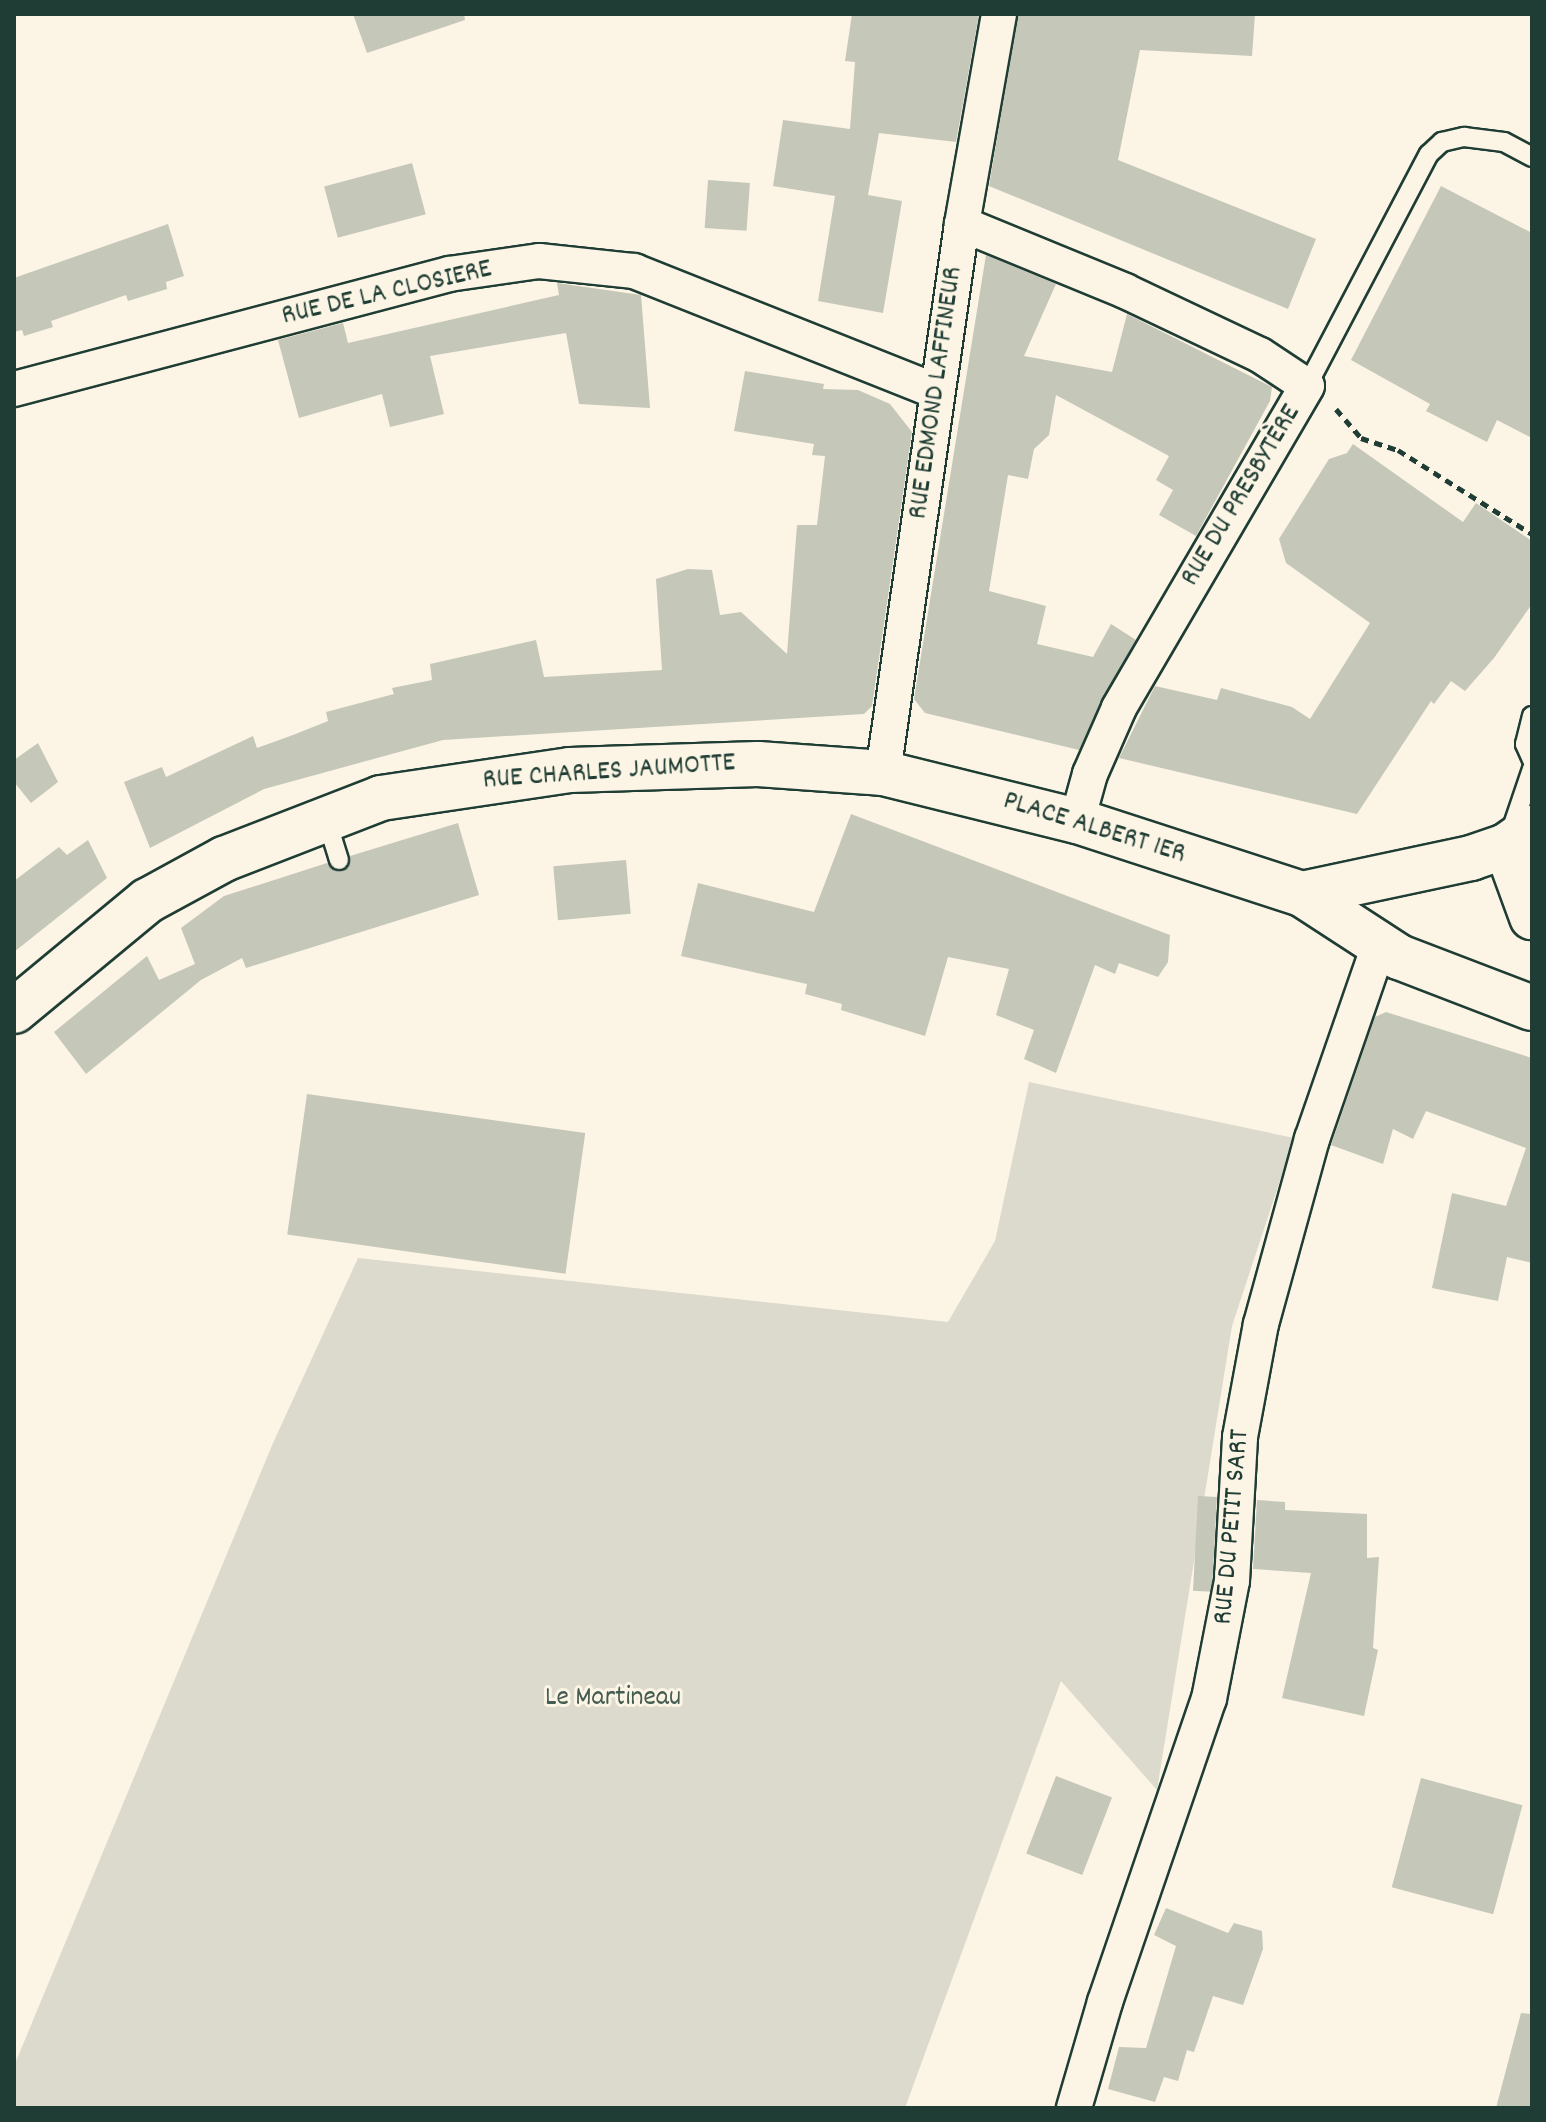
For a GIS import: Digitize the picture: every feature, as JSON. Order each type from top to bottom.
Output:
[{"type":"main road","name":"RUE CHARLES JAUMOTTE","points":[[14,1011],[147,901],[224,859],[381,798],[570,770],[758,764],[883,773]]},
{"type":"main road","name":"PLACE ALBERT 1ER","points":[[883,773],[1077,821],[1302,894],[1399,957],[1532,1008]]},
{"type":"main road","name":"PLACE ALBERT 1ER","points":[[1302,894],[1417,872],[1519,837]]},
{"type":"main road","points":[[1519,837],[1532,917]]},
{"type":"street","name":"RUE EDMOND LAFFINEUR","points":[[883,773],[936,391],[999,14]]},
{"type":"street","name":"RUE DU PRESBYTÈRE","points":[[962,224],[1125,291],[1260,355],[1307,386],[1119,708],[1090,774],[1077,821]]},
{"type":"street","name":"RUE DE LA CLOSIERE","points":[[14,389],[449,274],[539,261],[634,271],[936,391]]},
{"type":"street","name":"RUE DU PETIT SART","points":[[1074,2108],[1105,2002],[1209,1699],[1232,1581],[1240,1437],[1261,1324],[1312,1139],[1380,943]]},
{"type":"lane","points":[[1307,386],[1429,154],[1442,142],[1464,137],[1504,142],[1532,157]]},
{"type":"lane","points":[[1532,716],[1525,744],[1532,760]]},
{"type":"lane","points":[[1519,837],[1532,769]]},
{"type":"lane","points":[[326,818],[339,860]]},
{"type":"path","points":[[1336,409],[1361,438],[1398,450],[1532,534]]},
{"type":"green space","name":"Le Martineau","points":[[1029,1082],[1294,1138],[1232,1326],[1157,1790],[1061,1681],[905,2108],[14,2108],[14,2066],[273,1443],[358,1258],[948,1322],[995,1241]]},
{"type":"building","points":[[353,14],[464,14],[465,20],[367,53]]},
{"type":"building","points":[[852,14],[979,14],[956,142],[879,133],[868,195],[902,201],[883,313],[818,301],[835,196],[773,186],[783,120],[850,129],[855,62],[845,61]]},
{"type":"building","points":[[1018,14],[1255,14],[1252,56],[1140,50],[1118,160],[1316,239],[1288,309],[989,186]]},
{"type":"building","points":[[412,163],[426,214],[338,238],[324,187]]},
{"type":"building","points":[[708,180],[750,183],[747,231],[705,228]]},
{"type":"building","points":[[1441,186],[1532,233],[1532,438],[1497,420],[1487,442],[1426,411],[1430,404],[1351,360]]},
{"type":"building","points":[[168,224],[184,276],[166,282],[167,289],[128,301],[126,295],[51,321],[53,327],[24,336],[22,330],[14,332],[14,278]]},
{"type":"building","points":[[986,255],[1056,284],[1024,356],[1112,372],[1127,314],[1272,387],[1270,401],[1196,536],[1159,515],[1173,490],[1156,480],[1169,456],[1056,395],[1049,435],[1034,449],[1028,479],[1008,475],[989,591],[1046,606],[1037,644],[1093,657],[1111,624],[1136,640],[1079,750],[925,713],[914,699]]},
{"type":"building","points":[[557,283],[641,295],[650,408],[579,404],[566,333],[430,356],[444,414],[390,427],[382,394],[299,418],[278,340],[343,323],[348,343],[559,295]]},
{"type":"building","points":[[745,371],[824,384],[823,389],[858,390],[890,404],[912,432],[872,706],[864,714],[443,740],[264,789],[150,848],[124,782],[162,767],[166,777],[253,736],[257,748],[293,735],[328,721],[326,712],[394,694],[392,688],[432,680],[430,664],[536,640],[544,677],[662,670],[656,579],[688,569],[712,570],[720,615],[741,612],[787,654],[797,525],[817,525],[825,456],[812,455],[814,444],[734,431]]},
{"type":"building","points":[[1353,444],[1463,522],[1476,503],[1532,541],[1532,604],[1494,658],[1465,691],[1451,681],[1434,704],[1431,701],[1357,814],[1119,758],[1155,686],[1217,700],[1221,688],[1292,707],[1310,719],[1370,623],[1286,563],[1279,539],[1329,459],[1347,453]]},
{"type":"building","points":[[38,743],[58,782],[31,803],[14,782],[14,760]]},
{"type":"building","points":[[851,814],[1170,935],[1168,962],[1158,977],[1119,963],[1115,974],[1095,965],[1056,1073],[1024,1059],[1034,1030],[996,1015],[1009,969],[948,957],[925,1036],[841,1010],[842,1004],[805,994],[807,984],[681,956],[698,883],[814,912]]},
{"type":"building","points":[[458,823],[479,895],[246,968],[242,958],[201,980],[86,1074],[54,1032],[147,956],[159,980],[195,964],[181,928],[224,896],[327,863],[343,871],[350,856]]},
{"type":"building","points":[[88,840],[107,878],[14,952],[14,881],[59,847],[67,855]]},
{"type":"building","points":[[626,860],[631,914],[558,920],[553,866]]},
{"type":"building","points":[[1386,1012],[1532,1058],[1532,1263],[1507,1257],[1498,1301],[1432,1288],[1452,1193],[1506,1206],[1526,1148],[1426,1111],[1413,1139],[1393,1129],[1383,1164],[1331,1145],[1375,1017]]},
{"type":"building","points":[[307,1094],[585,1133],[566,1274],[287,1235]]},
{"type":"building","points":[[1198,1496],[1217,1497],[1212,1592],[1193,1591]]},
{"type":"building","points":[[1257,1500],[1285,1502],[1285,1510],[1367,1514],[1367,1558],[1379,1557],[1373,1648],[1378,1650],[1364,1716],[1282,1698],[1311,1573],[1253,1569]]},
{"type":"building","points":[[1056,1776],[1112,1798],[1082,1875],[1026,1853]]},
{"type":"building","points":[[1421,1778],[1522,1805],[1493,1914],[1392,1887]]},
{"type":"building","points":[[1166,1908],[1228,1933],[1234,1923],[1262,1931],[1263,1949],[1243,2005],[1213,1996],[1194,2052],[1187,2050],[1178,2081],[1164,2077],[1155,2102],[1108,2089],[1119,2047],[1146,2048],[1176,1946],[1154,1935]]},
{"type":"building","points":[[1521,2013],[1532,2014],[1532,2108],[1496,2108]]}]
